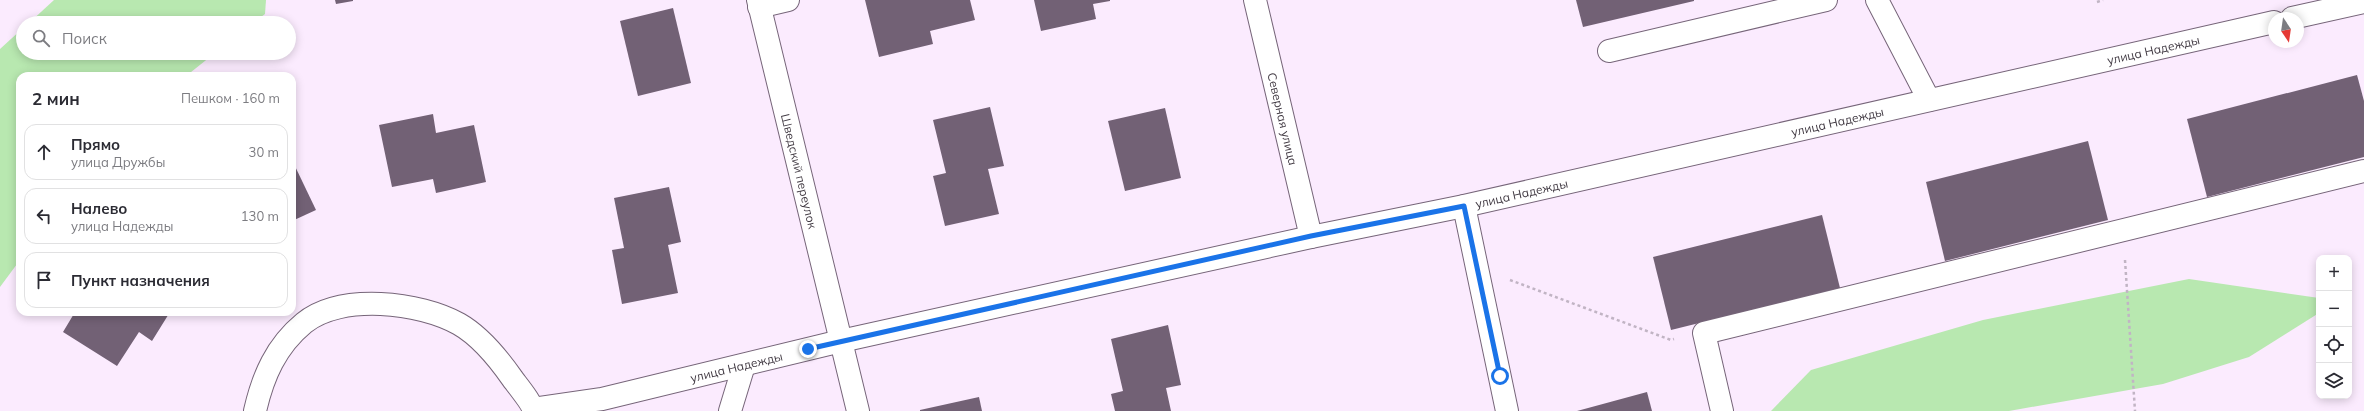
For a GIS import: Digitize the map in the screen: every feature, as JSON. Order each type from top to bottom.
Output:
[{"type":"street","points":[[759,3],[788,0]]},
{"type":"street","name":"Северная улица","points":[[1255,0],[1311,236]]},
{"type":"street","points":[[1609,51],[1826,0]]},
{"type":"street","points":[[1877,0],[1929,100]]},
{"type":"street","points":[[2304,15],[2364,2]]},
{"type":"street","name":"Шведский переулок","points":[[759,3],[858,411]]},
{"type":"street","name":"улица Надежды","points":[[533,410],[602,399],[841,341],[1311,236],[1464,206],[2268,23]]},
{"type":"street","points":[[1722,411],[1704,333],[2364,171]]},
{"type":"street","points":[[1464,206],[1507,411]]},
{"type":"street","points":[[255,411],[261,384],[277,351],[305,322],[323,313],[350,305],[383,302],[429,311],[459,324],[481,341],[505,367],[533,410]]},
{"type":"street","points":[[730,411],[744,365]]},
{"type":"path","points":[[2097,2],[2103,0]]},
{"type":"path","points":[[2123,229],[2135,411]]},
{"type":"path","points":[[1477,268],[1671,340],[1704,333]]},
{"type":"green space","points":[[54,0],[266,0],[265,14],[262,16],[37,16]]},
{"type":"green space","points":[[16,34],[16,60],[206,60],[191,72],[16,72],[16,265],[0,287],[0,49]]},
{"type":"green space","points":[[2189,279],[2316,298],[2316,315],[2249,357],[2163,384],[2009,411],[1771,411],[1811,370],[1983,320]]},
{"type":"building","points":[[335,0],[353,0],[353,1],[336,4]]},
{"type":"building","points":[[865,0],[970,0],[975,20],[930,31],[933,44],[879,57]]},
{"type":"building","points":[[1034,0],[1110,1],[1093,4],[1096,19],[1041,31]]},
{"type":"building","points":[[1576,0],[1694,0],[1694,1],[1583,27]]},
{"type":"building","points":[[673,8],[691,83],[638,96],[620,21]]},
{"type":"building","points":[[2357,75],[2364,101],[2364,157],[2207,197],[2187,119]]},
{"type":"building","points":[[990,107],[1004,166],[988,169],[999,214],[945,226],[933,176],[946,173],[933,120]]},
{"type":"building","points":[[1165,108],[1181,178],[1125,191],[1108,121]]},
{"type":"building","points":[[433,114],[436,133],[474,125],[486,182],[436,193],[433,179],[392,187],[379,125]]},
{"type":"building","points":[[2088,141],[2108,220],[1945,261],[1926,182]]},
{"type":"building","points":[[296,168],[316,210],[296,219]]},
{"type":"building","points":[[669,187],[681,242],[668,245],[678,293],[622,304],[612,250],[624,248],[614,198]]},
{"type":"building","points":[[1822,215],[1840,288],[1671,330],[1653,257]]},
{"type":"building","points":[[73,316],[168,316],[152,341],[139,332],[117,366],[63,332]]},
{"type":"building","points":[[1168,325],[1181,385],[1166,388],[1171,411],[1115,411],[1111,394],[1123,391],[1111,339]]},
{"type":"building","points":[[1647,392],[1652,411],[1577,411]]},
{"type":"building","points":[[979,397],[982,411],[920,411],[920,410]]},
{"type":"route","points":[[808,349],[1311,236],[1464,206],[1500,376]]}]
